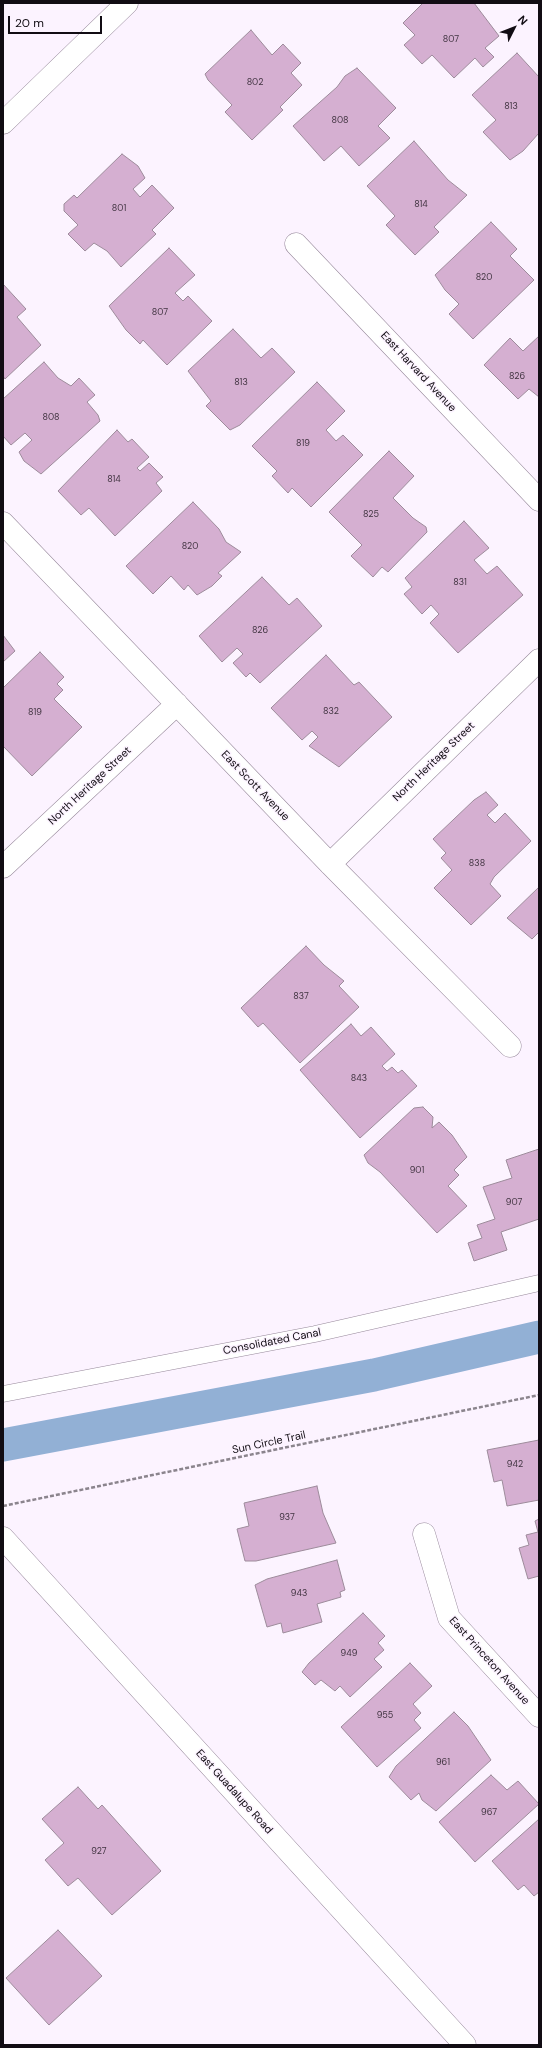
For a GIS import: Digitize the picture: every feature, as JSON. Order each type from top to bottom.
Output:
[{"type":"street","points":[[3,124],[127,3]]},
{"type":"street","name":"East Harvard Avenue","points":[[296,244],[539,500]]},
{"type":"street","name":"East Scott Avenue","points":[[3,523],[330,864],[510,1046]]},
{"type":"street","name":"North Heritage Street","points":[[330,864],[539,660]]},
{"type":"street","name":"North Heritage Street","points":[[3,867],[177,704]]},
{"type":"street","name":"East Princeton Avenue","points":[[424,1534],[449,1618],[539,1716]]},
{"type":"street","name":"East Guadalupe Road","points":[[3,1538],[465,2045]]},
{"type":"lane","name":"Consolidated Canal","points":[[3,1394],[315,1334],[539,1283]]},
{"type":"path","name":"Sun Circle Trail","points":[[3,1506],[539,1395]]},
{"type":"building","points":[[423,3],[474,3],[499,36],[485,48],[494,57],[483,67],[475,58],[454,78],[432,55],[422,64],[404,45],[415,35],[403,23]]},
{"type":"building","points":[[251,30],[272,55],[283,44],[301,63],[291,73],[302,85],[280,107],[283,110],[252,140],[225,112],[232,105],[208,80],[205,74]]},
{"type":"building","points":[[517,53],[539,77],[539,133],[523,151],[510,160],[483,132],[496,120],[472,95]]},
{"type":"building","points":[[357,68],[396,108],[378,126],[390,138],[359,166],[341,146],[324,161],[293,126],[337,87],[345,76]]},
{"type":"building","points":[[414,141],[448,180],[467,195],[434,227],[439,232],[415,255],[386,225],[395,216],[367,186]]},
{"type":"building","points":[[122,154],[138,166],[145,178],[133,189],[140,197],[152,185],[174,208],[152,230],[156,234],[121,267],[107,251],[94,243],[85,251],[68,234],[78,225],[64,211],[64,204],[74,195],[77,198]]},
{"type":"building","points":[[491,222],[517,249],[510,256],[534,280],[473,339],[449,314],[459,304],[445,290],[435,275]]},
{"type":"building","points":[[169,248],[195,275],[175,293],[183,301],[188,296],[212,321],[167,365],[143,340],[140,344],[126,330],[109,306]]},
{"type":"building","points":[[3,284],[26,309],[17,317],[41,345],[5,379],[3,376]]},
{"type":"building","points":[[233,329],[261,358],[272,348],[295,372],[240,425],[230,430],[206,406],[211,401],[188,371]]},
{"type":"building","points":[[539,336],[539,397],[529,389],[518,399],[484,365],[510,338],[523,351]]},
{"type":"building","points":[[44,362],[58,378],[71,386],[79,378],[95,395],[87,402],[98,415],[100,421],[41,474],[24,461],[19,452],[32,440],[25,433],[11,445],[3,436],[3,399]]},
{"type":"building","points":[[317,382],[345,411],[326,430],[336,441],[343,435],[363,455],[311,507],[292,488],[288,493],[272,476],[277,471],[252,446]]},
{"type":"building","points":[[117,430],[128,442],[132,439],[149,457],[137,468],[140,471],[149,463],[163,477],[156,483],[162,491],[115,536],[89,508],[81,515],[58,491]]},
{"type":"building","points":[[389,451],[414,476],[393,498],[413,518],[426,527],[427,532],[388,572],[382,567],[373,577],[351,556],[362,545],[329,512]]},
{"type":"building","points":[[193,502],[219,529],[226,542],[241,552],[218,573],[222,576],[212,586],[197,595],[188,585],[184,590],[171,576],[153,594],[126,566]]},
{"type":"building","points":[[464,521],[489,548],[474,560],[487,574],[497,566],[523,595],[458,653],[430,623],[439,614],[431,605],[422,614],[404,594],[412,587],[405,578]]},
{"type":"building","points":[[262,577],[289,605],[297,598],[322,626],[260,683],[250,673],[246,677],[233,663],[243,654],[237,648],[222,662],[199,636]]},
{"type":"building","points":[[3,635],[15,651],[3,662]]},
{"type":"building","points":[[40,652],[64,677],[57,684],[63,690],[54,699],[82,727],[32,776],[3,746],[3,688]]},
{"type":"building","points":[[326,655],[354,685],[359,682],[392,717],[339,767],[309,746],[318,737],[312,731],[302,740],[271,708]]},
{"type":"building","points":[[486,792],[498,805],[487,815],[495,823],[505,813],[531,841],[494,877],[490,884],[501,896],[471,925],[434,888],[452,870],[441,858],[446,853],[433,839],[474,800]]},
{"type":"building","points":[[539,887],[539,932],[532,939],[507,918]]},
{"type":"building","points":[[306,946],[324,965],[344,981],[339,986],[359,1007],[300,1063],[263,1023],[258,1027],[241,1008]]},
{"type":"building","points":[[351,1024],[361,1036],[371,1027],[395,1054],[382,1066],[387,1071],[392,1067],[398,1073],[402,1070],[417,1086],[360,1138],[300,1070]]},
{"type":"building","points":[[423,1107],[433,1117],[432,1128],[439,1122],[452,1135],[467,1157],[454,1170],[459,1175],[448,1186],[467,1206],[437,1233],[380,1172],[368,1163],[364,1155],[414,1108]]},
{"type":"building","points":[[539,1149],[539,1219],[501,1232],[507,1250],[474,1261],[468,1243],[482,1238],[477,1225],[495,1219],[483,1187],[512,1178],[506,1160]]},
{"type":"building","points":[[539,1440],[539,1500],[507,1506],[502,1480],[494,1482],[487,1450]]},
{"type":"building","points":[[317,1486],[323,1513],[336,1543],[256,1561],[245,1561],[237,1529],[249,1526],[244,1503]]},
{"type":"building","points":[[539,1519],[539,1576],[528,1579],[519,1548],[529,1545],[526,1535],[538,1532],[535,1521]]},
{"type":"building","points":[[337,1560],[345,1590],[340,1592],[341,1597],[317,1604],[322,1622],[283,1633],[281,1623],[267,1627],[255,1585],[267,1579]]},
{"type":"building","points":[[363,1613],[385,1636],[378,1643],[384,1650],[374,1659],[382,1667],[350,1697],[340,1686],[335,1691],[321,1680],[315,1685],[302,1672],[309,1663]]},
{"type":"building","points":[[410,1663],[432,1686],[413,1704],[421,1713],[414,1720],[421,1728],[377,1767],[341,1727]]},
{"type":"building","points":[[454,1712],[468,1726],[491,1760],[436,1811],[422,1800],[419,1793],[411,1800],[389,1777],[396,1766]]},
{"type":"building","points":[[491,1775],[507,1790],[518,1781],[539,1804],[475,1862],[439,1822]]},
{"type":"building","points":[[78,1787],[98,1809],[102,1805],[161,1871],[112,1915],[78,1878],[68,1886],[45,1860],[64,1843],[42,1819]]},
{"type":"building","points":[[539,1819],[539,1892],[534,1896],[524,1885],[518,1890],[492,1861]]},
{"type":"building","points":[[58,1930],[102,1976],[49,2025],[6,1978]]},
{"type":"waterway","points":[[3,1445],[374,1375],[539,1337]]}]
